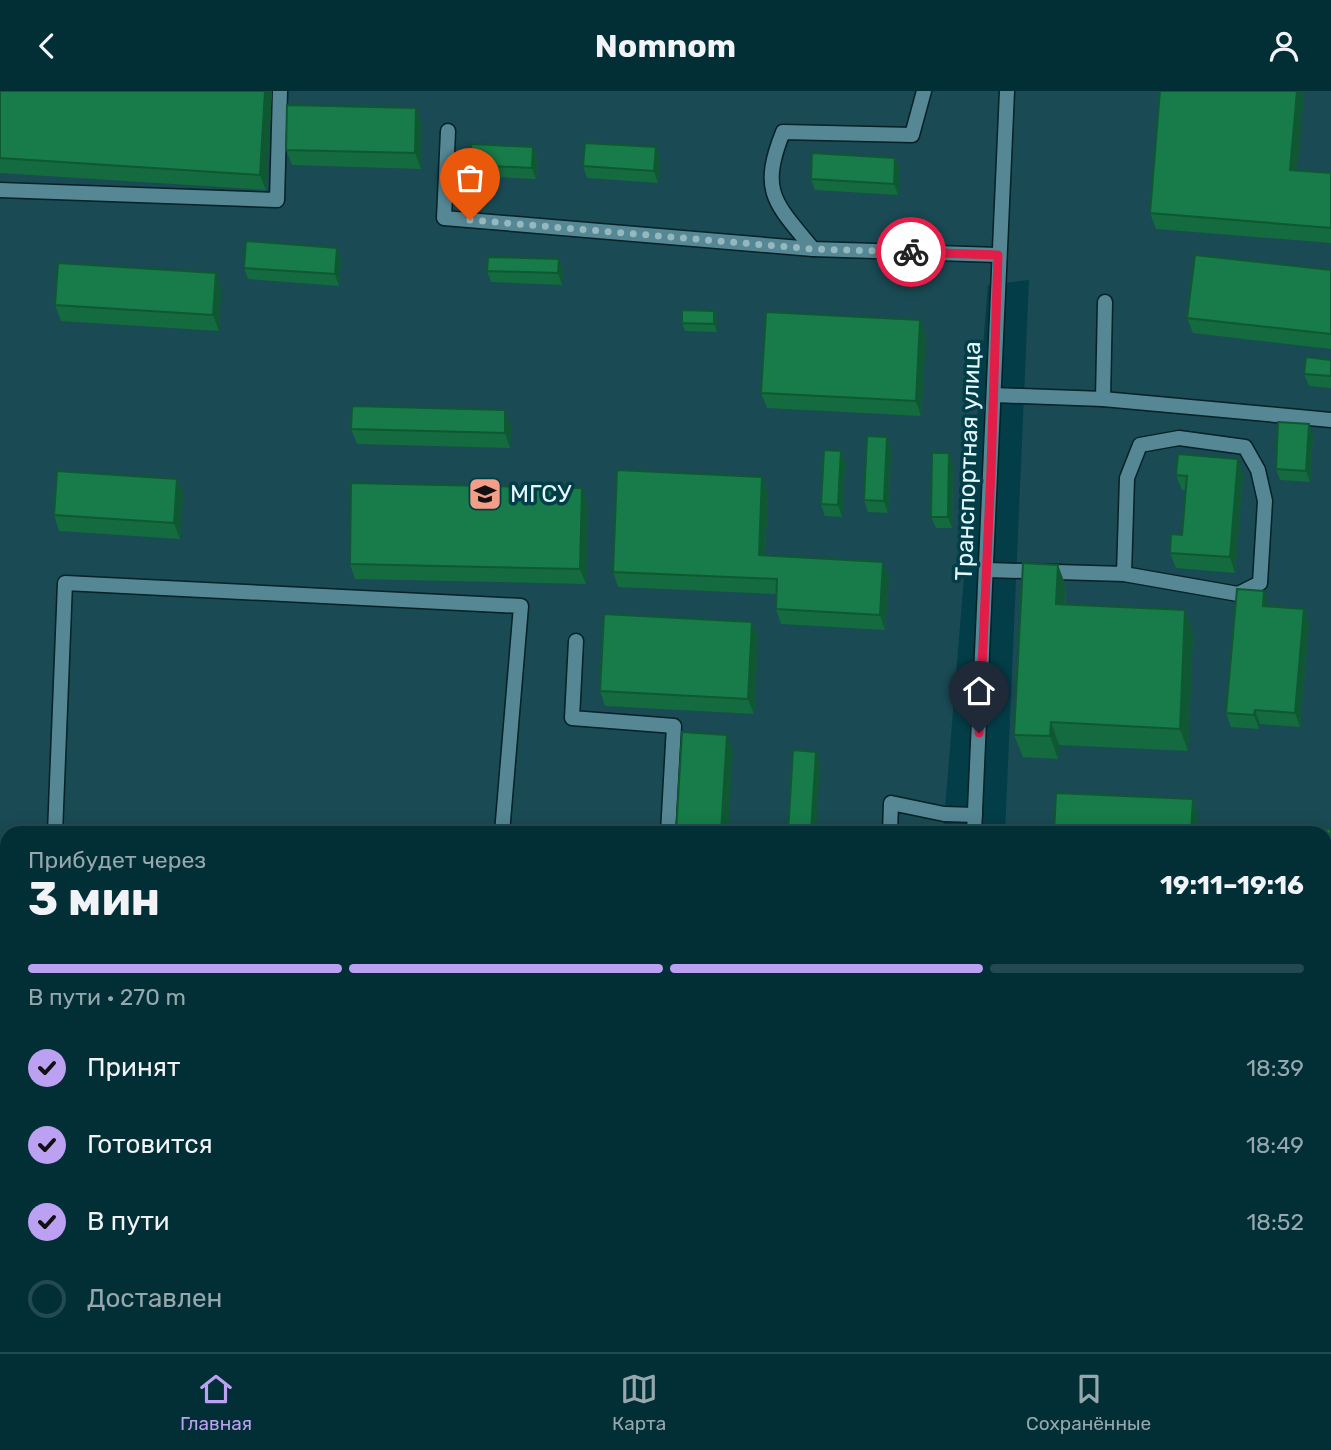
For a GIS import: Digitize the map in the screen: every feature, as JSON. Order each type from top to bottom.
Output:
[{"type":"street","points":[[0,190],[277,200],[280,91]]},
{"type":"street","points":[[813,249],[782,211],[770,183],[775,154],[783,132],[912,135],[924,91]]},
{"type":"street","name":"Транспортная улица","points":[[974,826],[1007,91]]},
{"type":"street","points":[[448,131],[444,218],[813,249],[998,255]]},
{"type":"street","points":[[1103,399],[1105,302]]},
{"type":"street","points":[[994,395],[1103,399],[1331,420]]},
{"type":"street","points":[[987,570],[1124,574],[1238,594],[1260,583],[1265,501],[1258,470],[1245,447],[1178,438],[1140,445],[1127,478],[1124,574]]},
{"type":"street","points":[[55,826],[65,583],[521,606],[503,826]]},
{"type":"street","points":[[576,641],[572,718],[674,726],[668,826]]},
{"type":"street","points":[[890,826],[891,803],[944,814],[975,815]]},
{"type":"shaded area","points":[[0,91],[1331,91],[1331,826],[1005,826],[1029,280],[988,285],[944,826],[0,826]]},
{"type":"building","points":[[0,91],[265,91],[260,175],[0,158]]},
{"type":"building","points":[[1160,91],[1297,91],[1290,170],[1331,173],[1331,228],[1150,213]]},
{"type":"building","points":[[287,105],[416,108],[415,153],[286,150]]},
{"type":"building","points":[[585,143],[656,147],[654,171],[583,166]]},
{"type":"building","points":[[471,144],[533,147],[532,168],[470,165]]},
{"type":"building","points":[[812,153],[895,158],[894,184],[811,179]]},
{"type":"building","points":[[246,241],[337,248],[335,274],[244,268]]},
{"type":"building","points":[[1195,255],[1331,270],[1331,334],[1187,318]]},
{"type":"building","points":[[488,257],[559,259],[558,273],[487,271]]},
{"type":"building","points":[[58,263],[216,273],[213,315],[55,305]]},
{"type":"building","points":[[682,310],[714,311],[714,324],[682,323]]},
{"type":"building","points":[[766,312],[920,320],[916,401],[761,393]]},
{"type":"building","points":[[1306,357],[1331,360],[1331,376],[1304,374]]},
{"type":"building","points":[[352,406],[505,410],[505,433],[351,429]]},
{"type":"building","points":[[1278,422],[1309,424],[1306,471],[1276,469]]},
{"type":"building","points":[[867,436],[887,437],[884,501],[864,500]]},
{"type":"building","points":[[824,450],[841,451],[838,505],[821,504]]},
{"type":"building","points":[[932,453],[949,453],[948,517],[931,517]]},
{"type":"building","points":[[1178,454],[1238,459],[1230,557],[1170,553],[1171,534],[1182,535],[1187,476],[1176,475]]},
{"type":"building","points":[[617,470],[762,477],[759,555],[883,562],[880,615],[776,609],[777,579],[613,572]]},
{"type":"building","points":[[57,471],[177,479],[174,523],[54,515]]},
{"type":"building","points":[[351,483],[582,488],[580,569],[350,564]]},
{"type":"building","points":[[1023,563],[1058,565],[1056,604],[1185,610],[1180,729],[1051,722],[1050,736],[1014,735]]},
{"type":"building","points":[[1237,589],[1264,591],[1263,606],[1304,609],[1295,713],[1255,710],[1254,715],[1226,713]]},
{"type":"building","points":[[604,614],[752,622],[748,699],[600,691]]},
{"type":"building","points":[[682,732],[727,735],[721,826],[676,826]]},
{"type":"building","points":[[793,750],[816,752],[811,826],[788,826]]},
{"type":"building","points":[[1056,793],[1193,799],[1191,826],[1054,826]]},
{"type":"way so far","points":[[470,220],[813,249],[911,252]]},
{"type":"place","name":"МГСУ","points":[[485,494]]},
{"type":"route","points":[[911,252],[998,255],[979,733]]}]
